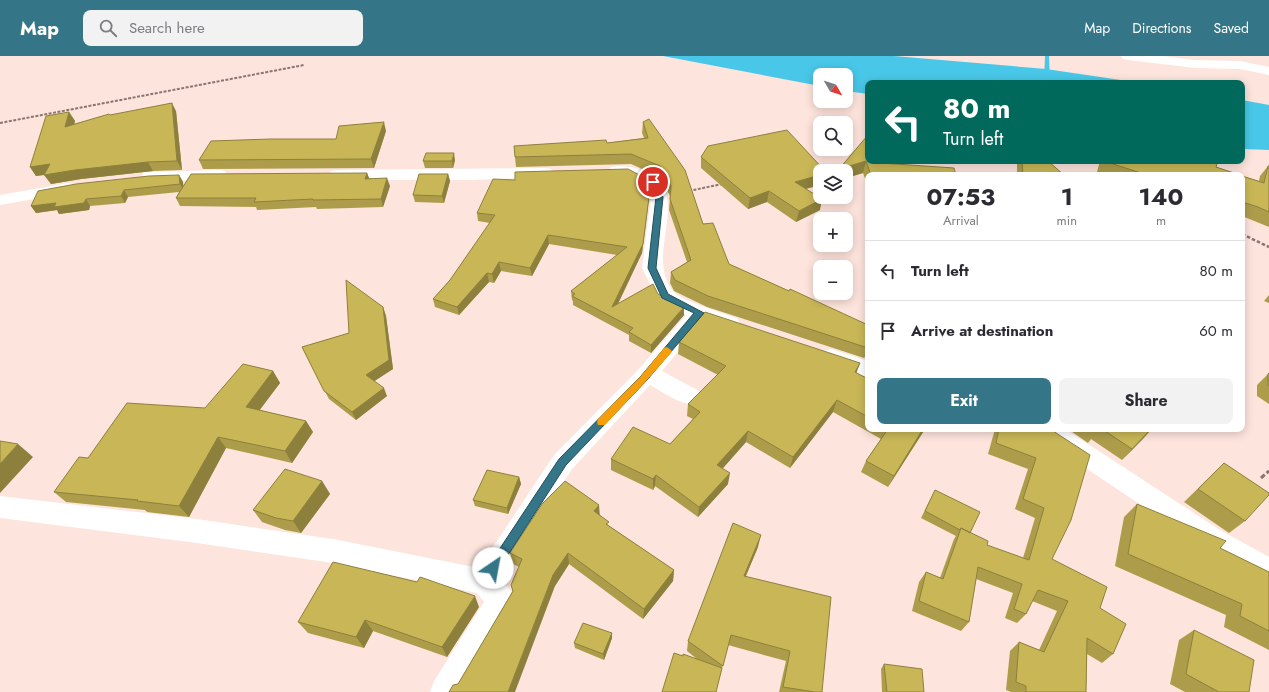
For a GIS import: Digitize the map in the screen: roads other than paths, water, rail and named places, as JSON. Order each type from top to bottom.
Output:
[{"type":"street","points":[[1128,56],[1195,64],[1240,66],[1269,71]]},
{"type":"street","points":[[1208,56],[1240,66]]},
{"type":"street","points":[[599,172],[631,171],[653,182],[660,197],[652,268],[665,296],[699,313],[743,327]]},
{"type":"street","points":[[320,175],[472,175],[559,173]]},
{"type":"street","points":[[129,180],[153,177],[233,175]]},
{"type":"street","points":[[0,200],[82,185]]},
{"type":"street","points":[[484,582],[563,462],[648,374],[699,313]]},
{"type":"street","points":[[817,352],[865,368]]},
{"type":"street","points":[[648,374],[691,397]]},
{"type":"street","points":[[1051,432],[1211,538],[1269,571]]},
{"type":"street","points":[[0,507],[197,531],[333,551],[484,582],[501,601],[445,692]]},
{"type":"water","points":[[663,56],[894,56],[1046,69],[1121,80],[865,80],[865,94],[853,92],[853,68],[813,68],[813,85]]},
{"type":"water","points":[[1245,101],[1269,105],[1269,150],[1245,149]]},
{"type":"waterway","points":[[1047,56],[1047,80]]}]
